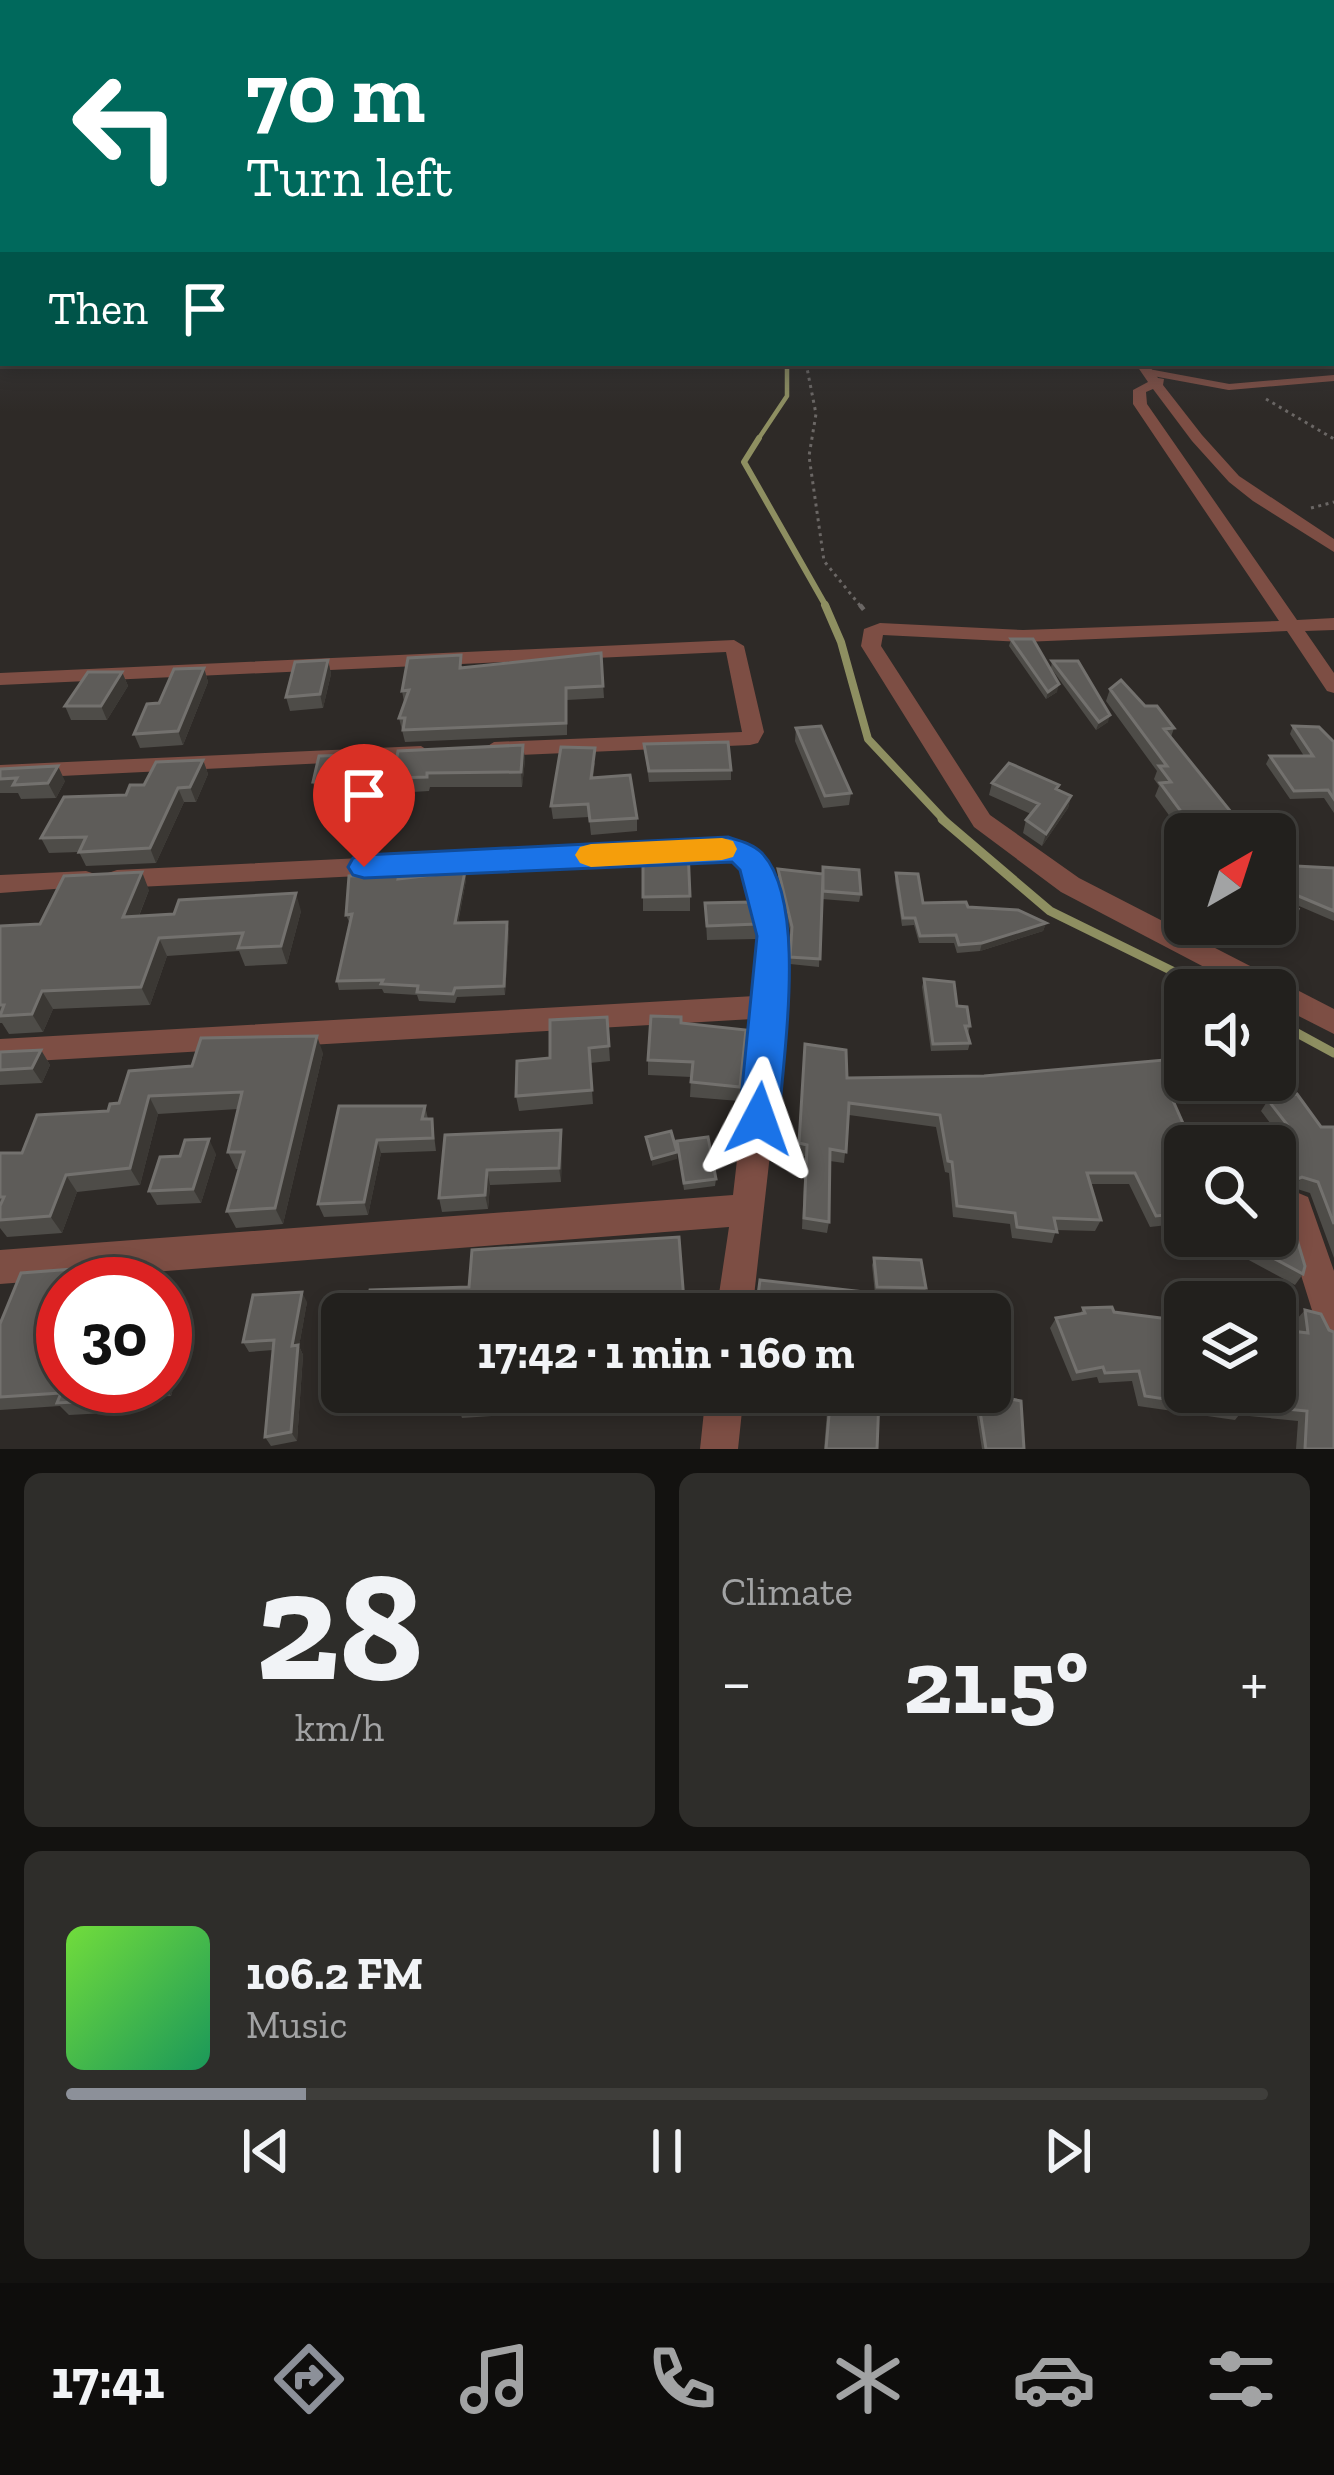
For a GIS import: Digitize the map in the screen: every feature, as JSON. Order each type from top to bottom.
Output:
[{"type":"street","points":[[1334,547],[1234,479],[1149,372],[1139,390],[1140,404],[1334,687]]},
{"type":"street","points":[[1334,624],[1023,636],[880,629],[871,633],[871,646],[982,821],[1070,885],[1334,1022]]},
{"type":"street","points":[[0,679],[734,646],[753,732],[750,738],[0,772]]},
{"type":"street","points":[[0,884],[728,849],[754,865],[774,936],[759,1119],[736,1293]]},
{"type":"street","points":[[0,1051],[767,1006]]},
{"type":"street","points":[[1296,1208],[1334,1323]]},
{"type":"street","points":[[0,1267],[746,1210]]},
{"type":"street","points":[[719,1449],[723,1413]]},
{"type":"lane","points":[[1149,372],[1209,384],[1258,386],[1334,377]]},
{"type":"path","points":[[807,366],[816,414],[809,456],[824,561],[880,629]]},
{"type":"path","points":[[1258,386],[1260,396],[1334,440]]},
{"type":"building","points":[[1011,639],[1033,639],[1059,684],[1048,692]]},
{"type":"building","points":[[601,653],[603,686],[566,688],[566,723],[403,730],[405,718],[399,718],[409,690],[402,691],[408,658],[461,655],[460,668]]},
{"type":"building","points":[[328,660],[320,694],[286,697],[295,662]]},
{"type":"building","points":[[1052,661],[1078,661],[1110,715],[1099,722]]},
{"type":"building","points":[[204,668],[178,731],[134,734],[147,704],[159,703],[174,669]]},
{"type":"building","points":[[88,672],[122,672],[101,706],[65,706]]},
{"type":"building","points":[[1121,680],[1145,706],[1157,706],[1174,728],[1164,729],[1231,812],[1182,813],[1160,783],[1171,782],[1159,766],[1167,766],[1110,689]]},
{"type":"building","points":[[821,726],[851,793],[825,796],[796,728]]},
{"type":"building","points":[[1293,726],[1319,727],[1334,742],[1334,799],[1328,790],[1294,791],[1270,756],[1313,756]]},
{"type":"building","points":[[728,742],[731,770],[649,771],[644,744]]},
{"type":"building","points":[[523,745],[521,772],[393,778],[398,751]]},
{"type":"building","points":[[561,747],[595,748],[591,778],[630,775],[637,818],[590,821],[588,804],[551,806]]},
{"type":"building","points":[[355,755],[345,803],[318,806],[322,782],[313,782],[319,756]]},
{"type":"building","points":[[203,760],[190,787],[178,788],[150,848],[79,852],[86,837],[41,838],[64,797],[126,795],[130,785],[144,785],[156,762]]},
{"type":"building","points":[[1009,763],[1059,785],[1056,789],[1071,796],[1046,834],[1026,820],[1039,804],[992,783]]},
{"type":"building","points":[[58,766],[48,783],[13,785],[17,778],[0,779],[0,769]]},
{"type":"building","points":[[688,849],[690,896],[643,897],[643,852]]},
{"type":"building","points":[[1296,866],[1334,868],[1334,911],[1296,895]]},
{"type":"building","points":[[823,867],[859,870],[861,894],[823,891]]},
{"type":"building","points":[[778,869],[823,874],[820,959],[790,957],[792,927]]},
{"type":"building","points":[[465,871],[455,923],[507,922],[504,986],[455,988],[453,994],[417,992],[418,986],[381,984],[383,980],[337,981],[352,914],[346,915],[349,876],[399,874],[398,879]]},
{"type":"building","points":[[142,872],[123,917],[174,914],[179,900],[296,893],[281,946],[238,948],[243,933],[159,938],[141,987],[42,991],[32,1014],[0,1016],[4,1005],[0,1005],[0,926],[40,924],[64,876]]},
{"type":"building","points":[[896,873],[918,874],[923,903],[966,902],[968,907],[1018,910],[1046,923],[982,943],[959,945],[956,935],[920,936],[915,918],[903,918]]},
{"type":"building","points":[[752,902],[757,924],[707,926],[705,903]]},
{"type":"building","points":[[924,979],[954,982],[957,1006],[967,1007],[970,1043],[933,1044]]},
{"type":"building","points":[[651,1016],[746,1030],[740,1087],[691,1082],[693,1062],[648,1060]]},
{"type":"building","points":[[607,1017],[609,1046],[589,1048],[592,1090],[516,1096],[517,1061],[550,1058],[550,1020]]},
{"type":"building","points":[[317,1036],[275,1208],[227,1211],[244,1152],[228,1152],[242,1092],[149,1096],[130,1168],[66,1175],[50,1216],[0,1220],[4,1197],[0,1197],[0,1153],[22,1153],[37,1115],[108,1111],[110,1104],[119,1103],[129,1071],[192,1066],[201,1038]]},
{"type":"building","points":[[805,1044],[846,1050],[847,1078],[984,1076],[1164,1060],[1164,1101],[1173,1101],[1184,1125],[1164,1125],[1164,1215],[1156,1216],[1135,1173],[1087,1173],[1101,1220],[1054,1218],[1057,1232],[1017,1227],[1015,1213],[957,1206],[940,1115],[849,1103],[846,1152],[830,1149],[829,1222],[804,1218],[807,1145],[799,1143]]},
{"type":"building","points":[[41,1050],[32,1068],[0,1070],[0,1052]]},
{"type":"building","points":[[1296,1094],[1321,1127],[1334,1127],[1334,1224],[1318,1182],[1296,1180],[1296,1125],[1287,1125],[1269,1101],[1296,1101]]},
{"type":"building","points":[[339,1106],[425,1106],[422,1119],[432,1119],[433,1138],[377,1140],[364,1202],[318,1204]]},
{"type":"building","points":[[561,1130],[559,1168],[487,1170],[485,1195],[439,1198],[445,1135]]},
{"type":"building","points":[[671,1131],[677,1152],[652,1159],[646,1137]]},
{"type":"building","points":[[708,1137],[716,1179],[684,1183],[677,1141]]},
{"type":"building","points":[[209,1139],[193,1189],[149,1191],[160,1157],[180,1156],[185,1140]]},
{"type":"building","points":[[1296,1236],[1305,1266],[1303,1274],[1272,1257],[1296,1257]]},
{"type":"building","points":[[679,1237],[683,1293],[370,1293],[469,1287],[472,1250]]},
{"type":"building","points":[[874,1258],[921,1260],[926,1288],[877,1287]]},
{"type":"building","points":[[36,1272],[36,1395],[0,1397],[0,1324],[21,1273]]},
{"type":"building","points":[[760,1280],[874,1293],[758,1293]]},
{"type":"building","points":[[302,1292],[292,1346],[298,1345],[291,1432],[265,1437],[274,1340],[243,1342],[253,1295]]},
{"type":"building","points":[[1112,1307],[1114,1312],[1164,1318],[1164,1399],[1145,1396],[1139,1371],[1105,1373],[1103,1367],[1077,1372],[1056,1318],[1085,1313],[1083,1308]]},
{"type":"building","points":[[1305,1310],[1321,1314],[1334,1332],[1334,1449],[1305,1449],[1307,1411],[1296,1410],[1296,1332],[1308,1333]]},
{"type":"building","points":[[1011,1399],[1021,1401],[1024,1449],[986,1449],[980,1413],[1011,1413]]},
{"type":"building","points":[[829,1413],[878,1413],[877,1449],[826,1449]]},
{"type":"waterway","points":[[759,438],[787,396],[787,366]]},
{"type":"waterway","points":[[759,438],[744,462],[827,608]]},
{"type":"waterway","points":[[825,605],[841,642],[868,739],[946,822]]},
{"type":"waterway","points":[[942,819],[1050,911],[1168,969]]},
{"type":"waterway","points":[[1296,1032],[1334,1053]]},
{"type":"slow traffic","points":[[591,855],[722,849]]},
{"type":"route","points":[[364,867],[728,849],[743,854],[754,865],[774,936],[759,1119]]}]
